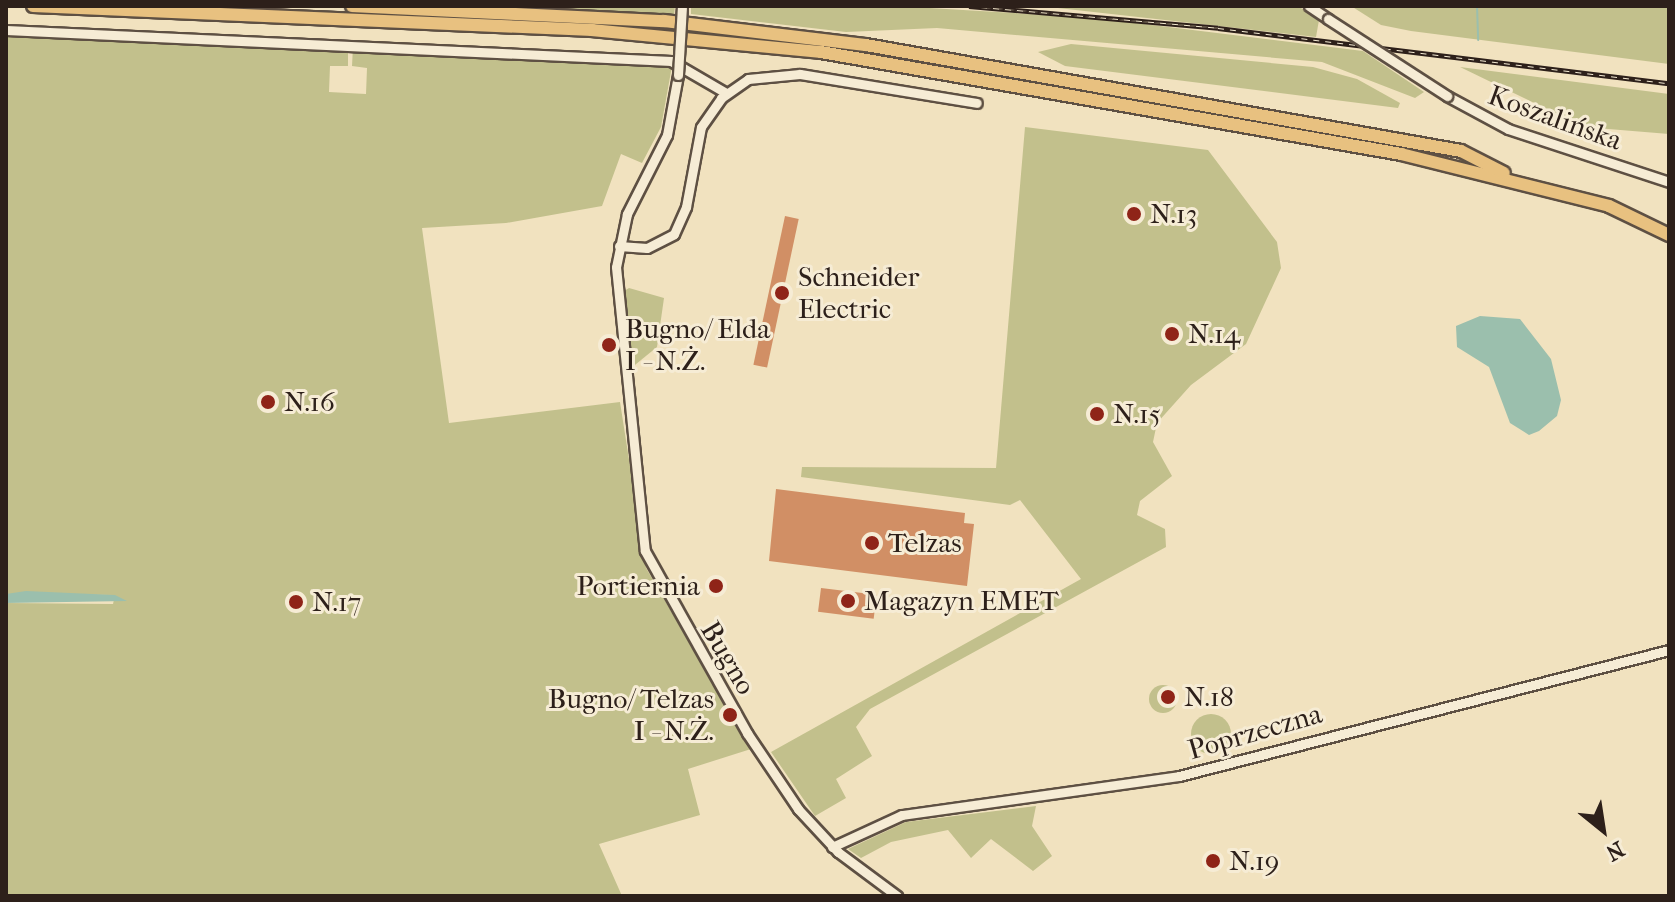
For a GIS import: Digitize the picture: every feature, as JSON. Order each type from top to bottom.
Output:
[{"type":"highway","points":[[33,6],[592,30],[805,50],[1131,104],[1523,182],[1620,209],[1669,235]]},
{"type":"highway","points":[[352,6],[664,21],[825,39],[1461,151],[1523,182]]},
{"type":"street","points":[[682,6],[678,75],[667,135],[634,198],[619,246],[647,248],[674,234],[686,207],[701,127],[726,93],[763,75],[800,74],[977,103]]},
{"type":"street","name":"Koszalińska","points":[[1309,6],[1447,96],[1508,129],[1669,182]]},
{"type":"street","points":[[6,30],[671,61],[726,93]]},
{"type":"street","name":"Bugno","points":[[619,246],[619,341],[647,559],[758,752],[832,847],[897,896]]},
{"type":"street","name":"Poprzeczna","points":[[832,847],[850,836],[902,815],[1200,771],[1669,650]]},
{"type":"shaded area","points":[[513,6],[675,6],[674,15]]},
{"type":"shaded area","points":[[691,6],[896,6],[1095,18],[1363,51],[1424,92],[1415,98],[1322,62],[937,28],[846,32],[691,14]]},
{"type":"shaded area","points":[[1040,6],[1298,6],[1319,20],[1316,37]]},
{"type":"shaded area","points":[[1351,6],[1669,6],[1669,64],[1411,31],[1381,25]]},
{"type":"shaded area","points":[[6,36],[348,46],[348,66],[330,66],[329,92],[366,94],[367,68],[352,66],[353,46],[672,66],[661,127],[642,163],[621,154],[602,206],[506,223],[422,228],[449,423],[620,402],[646,568],[751,749],[688,769],[700,815],[599,844],[622,896],[6,896],[6,603],[113,604],[115,595],[6,594]]},
{"type":"shaded area","points":[[1071,44],[1313,67],[1357,79],[1400,103],[1398,108],[1065,66],[1038,52]]},
{"type":"shaded area","points":[[1460,67],[1669,94],[1669,134],[1584,127]]},
{"type":"shaded area","points":[[1025,127],[1208,150],[1277,242],[1281,268],[1246,344],[1191,385],[1157,423],[1153,442],[1172,476],[1140,501],[1137,515],[1165,529],[1166,547],[870,709],[856,727],[872,756],[836,779],[846,798],[815,816],[771,752],[1081,579],[1020,500],[1010,505],[801,477],[802,467],[996,468]]},
{"type":"shaded area","points":[[629,288],[664,298],[657,347],[630,369],[621,293]]},
{"type":"shaded area","points":[[1480,316],[1520,319],[1551,359],[1561,400],[1557,416],[1539,431],[1529,435],[1510,423],[1489,367],[1457,347],[1456,326]]},
{"type":"shaded area","points":[[26,591],[115,595],[127,601],[6,603],[6,594]]},
{"type":"shaded area","points":[[1163,685],[1173,689],[1177,699],[1173,709],[1163,713],[1153,709],[1149,699],[1153,689]]},
{"type":"shaded area","points":[[1211,714],[1225,720],[1231,734],[1225,748],[1211,754],[1197,748],[1191,734],[1197,720]]},
{"type":"shaded area","points":[[1036,806],[1032,826],[1052,856],[1033,871],[991,839],[971,858],[948,830],[891,842],[861,858],[848,849],[906,822]]},
{"type":"building","points":[[785,216],[799,219],[767,368],[753,365]]},
{"type":"building","name":"Telzas","points":[[776,489],[965,513],[964,523],[974,524],[967,586],[769,561]]},
{"type":"building","name":"Magazyn EMET","points":[[821,588],[877,595],[874,619],[818,612]]},
{"type":"waterway","points":[[1477,6],[1478,40]]},
{"type":"railway","points":[[969,6],[1218,28],[1669,83]]},
{"type":"place","name":"N.13","points":[[1134,214]]},
{"type":"place","name":"Schneider Electric","points":[[782,293]]},
{"type":"place","name":"N.14","points":[[1172,334]]},
{"type":"place","name":"Bugno/ Elda I - N.Ż.","points":[[609,345]]},
{"type":"place","name":"N.16","points":[[268,402]]},
{"type":"place","name":"N.15","points":[[1097,414]]},
{"type":"place","name":"Telzas","points":[[872,543]]},
{"type":"place","name":"Portiernia","points":[[716,586]]},
{"type":"place","name":"Magazyn EMET","points":[[848,601]]},
{"type":"place","name":"N.17","points":[[296,602]]},
{"type":"place","name":"N.18","points":[[1168,697]]},
{"type":"place","name":"Bugno/ Telzas I - N.Ż.","points":[[730,715]]},
{"type":"place","name":"N.19","points":[[1213,861]]}]
